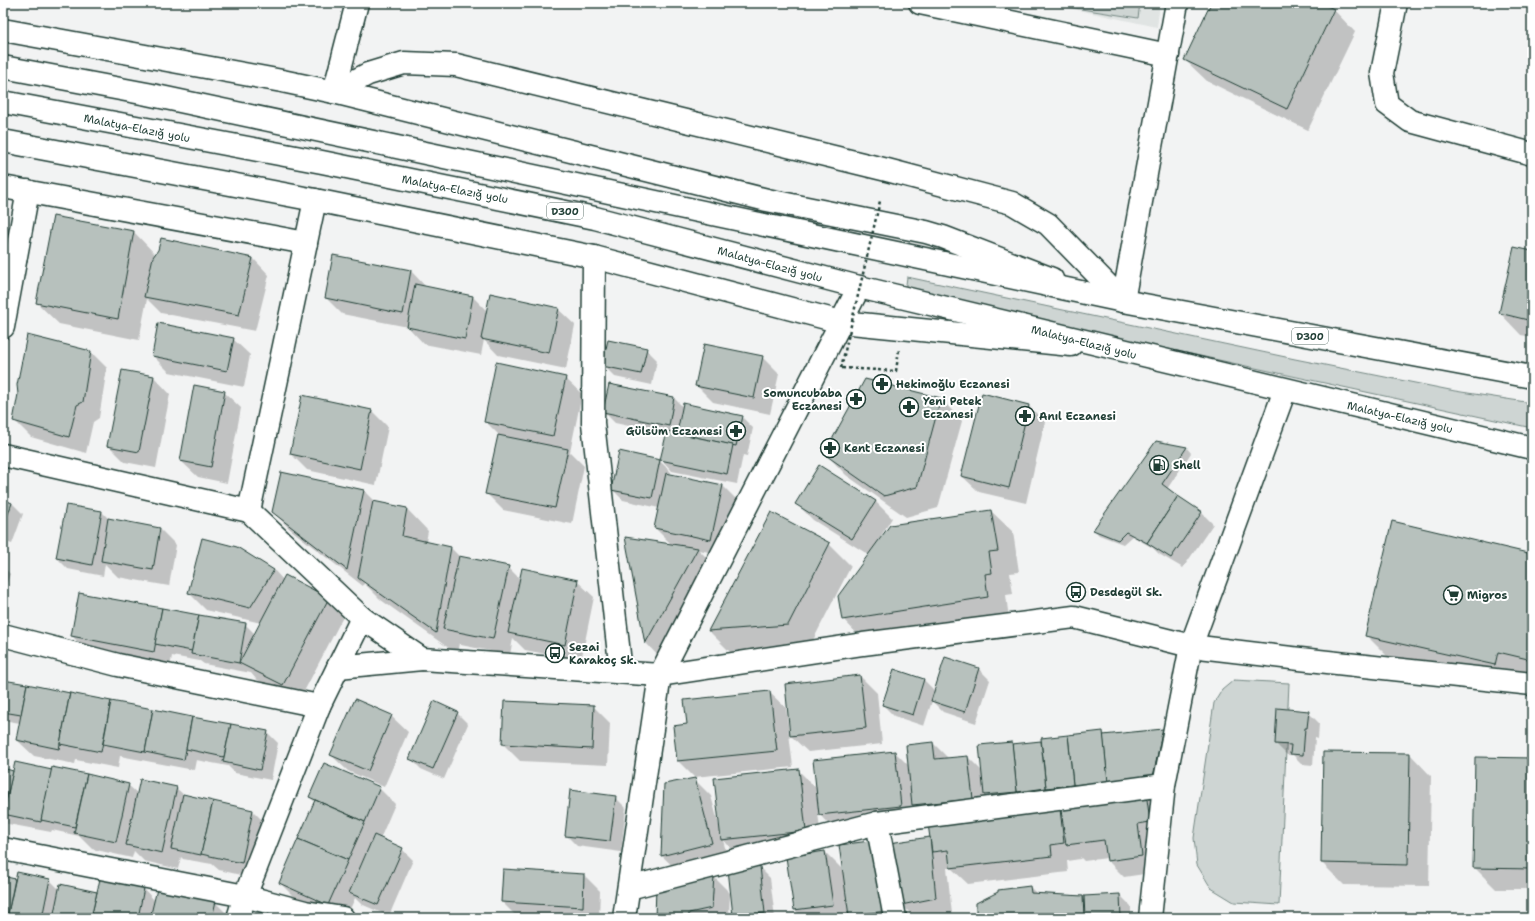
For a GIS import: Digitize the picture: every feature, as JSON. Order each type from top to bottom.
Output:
[{"type":"main road","points":[[334,92],[357,3]]},
{"type":"main road","points":[[920,3],[1168,56]]},
{"type":"main road","points":[[1123,301],[1177,3]]},
{"type":"main road","points":[[1396,3],[1382,73],[1387,104],[1410,120],[1532,154]]},
{"type":"main road","points":[[3,30],[282,81],[334,92],[767,200],[926,232],[943,237],[1088,294]]},
{"type":"main road","points":[[334,92],[368,74],[404,63],[456,65],[887,170],[1012,203],[1048,224],[1123,301]]},
{"type":"main road","name":"D300","points":[[3,67],[147,94],[1088,294],[1532,377]]},
{"type":"main road","name":"Malatya-Elazığ yolu","points":[[3,102],[322,162],[595,218],[859,287],[1532,448]]},
{"type":"main road","points":[[3,141],[315,200],[594,257],[841,322],[1120,350]]},
{"type":"main road","points":[[3,187],[306,243]]},
{"type":"main road","points":[[3,327],[28,191]]},
{"type":"main road","points":[[249,511],[315,200]]},
{"type":"main road","points":[[594,257],[593,422],[621,672]]},
{"type":"main road","points":[[624,918],[660,675],[859,287]]},
{"type":"main road","points":[[1150,918],[1164,785],[1191,646],[1285,390]]},
{"type":"main road","points":[[3,455],[249,511],[362,618],[422,659]]},
{"type":"main road","points":[[338,667],[422,659],[660,675],[863,644],[1074,617],[1191,646],[1532,684]]},
{"type":"main road","points":[[238,918],[245,896],[319,706],[362,618]]},
{"type":"main road","points":[[3,635],[118,665],[319,706]]},
{"type":"main road","points":[[629,888],[877,823],[1164,785]]},
{"type":"main road","points":[[877,823],[895,918]]},
{"type":"main road","points":[[3,850],[245,896],[305,912],[343,918]]},
{"type":"path","points":[[880,201],[842,368],[896,371]]},
{"type":"shaded area","points":[[1043,3],[1140,3],[1138,18]]},
{"type":"shaded area","points":[[1045,3],[1160,3],[1157,27]]},
{"type":"shaded area","points":[[907,277],[1295,359],[1455,391],[1532,403],[1532,428],[905,292]]},
{"type":"shaded area","points":[[1234,680],[1289,683],[1279,905],[1234,902],[1211,888],[1197,865],[1194,838],[1214,703],[1222,690]]},
{"type":"building","points":[[1211,3],[1321,3],[1334,9],[1287,109],[1184,60]]},
{"type":"building","points":[[53,216],[134,231],[118,319],[36,303]]},
{"type":"building","points":[[161,238],[253,258],[239,315],[144,297],[153,257],[158,250]]},
{"type":"building","points":[[1514,247],[1532,251],[1532,321],[1499,313]]},
{"type":"building","points":[[333,255],[411,270],[403,314],[325,298]]},
{"type":"building","points":[[415,284],[473,296],[465,339],[407,327]]},
{"type":"building","points":[[490,293],[559,308],[549,353],[481,339]]},
{"type":"building","points":[[158,323],[234,338],[227,371],[152,356]]},
{"type":"building","points":[[27,335],[91,351],[83,402],[77,405],[69,437],[13,421],[18,394],[17,385]]},
{"type":"building","points":[[608,340],[647,348],[641,374],[602,366]]},
{"type":"building","points":[[704,344],[763,356],[754,398],[695,386]]},
{"type":"building","points":[[496,362],[566,377],[553,436],[484,422]]},
{"type":"building","points":[[122,370],[154,376],[139,452],[107,446]]},
{"type":"building","points":[[865,379],[941,398],[917,487],[884,496],[824,454]]},
{"type":"building","points":[[609,384],[674,397],[669,426],[603,412]]},
{"type":"building","points":[[194,385],[225,391],[211,467],[180,461]]},
{"type":"building","points":[[982,393],[1029,405],[1009,488],[961,476]]},
{"type":"building","points":[[302,395],[372,410],[360,469],[290,454]]},
{"type":"building","points":[[683,403],[743,416],[736,446],[677,433]]},
{"type":"building","points":[[667,431],[733,445],[727,474],[660,460]]},
{"type":"building","points":[[498,435],[568,449],[555,508],[485,494]]},
{"type":"building","points":[[1156,441],[1187,447],[1162,484],[1178,496],[1147,543],[1126,532],[1118,540],[1093,530]]},
{"type":"building","points":[[619,451],[660,460],[652,498],[611,490]]},
{"type":"building","points":[[819,465],[876,501],[852,539],[795,504]]},
{"type":"building","points":[[281,472],[364,490],[347,570],[272,512]]},
{"type":"building","points":[[666,473],[723,485],[711,540],[654,528]]},
{"type":"building","points":[[1178,496],[1202,512],[1171,558],[1147,543]]},
{"type":"building","points":[[3,499],[12,503],[3,528]]},
{"type":"building","points":[[373,501],[407,508],[402,536],[451,547],[436,633],[358,578]]},
{"type":"building","points":[[66,505],[102,511],[92,565],[56,558]]},
{"type":"building","points":[[991,510],[998,551],[989,552],[992,573],[985,574],[988,597],[842,620],[838,596],[890,525]]},
{"type":"building","points":[[771,512],[830,543],[788,625],[708,631]]},
{"type":"building","points":[[108,518],[160,528],[153,570],[101,561]]},
{"type":"building","name":"Migros","points":[[1392,521],[1532,554],[1532,660],[1498,652],[1495,665],[1365,636]]},
{"type":"building","points":[[625,537],[698,548],[645,644]]},
{"type":"building","points":[[202,538],[237,547],[274,570],[250,608],[188,593]]},
{"type":"building","points":[[459,556],[509,566],[493,639],[443,629]]},
{"type":"building","points":[[522,568],[578,580],[565,645],[508,633]]},
{"type":"building","points":[[285,575],[329,598],[283,685],[239,663]]},
{"type":"building","points":[[79,593],[162,608],[154,652],[71,636]]},
{"type":"building","points":[[162,608],[199,615],[192,651],[155,644]]},
{"type":"building","points":[[199,615],[246,623],[239,663],[191,654]]},
{"type":"building","points":[[945,657],[979,668],[965,712],[931,701]]},
{"type":"building","points":[[894,669],[924,679],[913,715],[882,705]]},
{"type":"building","points":[[860,675],[866,728],[790,736],[785,684]]},
{"type":"building","points":[[3,680],[27,684],[21,715],[3,712]]},
{"type":"building","points":[[27,684],[70,693],[59,749],[16,740]]},
{"type":"building","points":[[770,691],[777,751],[677,761],[673,726],[687,724],[684,700]]},
{"type":"building","points":[[70,693],[111,701],[101,752],[60,744]]},
{"type":"building","points":[[355,699],[392,715],[368,771],[330,755]]},
{"type":"building","points":[[111,701],[153,709],[145,752],[103,744]]},
{"type":"building","points":[[434,701],[458,712],[433,769],[409,759]]},
{"type":"building","points":[[504,701],[594,705],[592,749],[502,744]]},
{"type":"building","points":[[1277,708],[1309,711],[1307,728],[1305,728],[1303,755],[1290,754],[1291,745],[1275,744]]},
{"type":"building","points":[[153,709],[192,717],[184,760],[145,752]]},
{"type":"building","points":[[192,717],[231,724],[224,757],[186,749]]},
{"type":"building","points":[[231,724],[268,731],[260,770],[223,762]]},
{"type":"building","points":[[1163,729],[1153,777],[1108,782],[1103,735]]},
{"type":"building","points":[[1103,731],[1108,782],[1073,785],[1068,735]]},
{"type":"building","points":[[1068,735],[1073,785],[1046,788],[1041,738]]},
{"type":"building","points":[[1041,741],[1046,788],[1017,792],[1012,744]]},
{"type":"building","points":[[933,742],[935,759],[968,756],[973,799],[912,805],[906,745]]},
{"type":"building","points":[[1012,742],[1017,792],[984,795],[979,745]]},
{"type":"building","points":[[895,751],[901,806],[819,815],[813,760]]},
{"type":"building","points":[[1323,752],[1410,753],[1408,865],[1321,863]]},
{"type":"building","points":[[1475,757],[1532,758],[1532,869],[1473,868]]},
{"type":"building","points":[[15,762],[52,770],[41,822],[3,814]]},
{"type":"building","points":[[324,763],[380,787],[365,822],[309,797]]},
{"type":"building","points":[[52,767],[87,774],[75,827],[41,820]]},
{"type":"building","points":[[3,768],[13,771],[3,815]]},
{"type":"building","points":[[799,769],[806,831],[721,840],[714,778]]},
{"type":"building","points":[[87,774],[129,784],[116,842],[74,833]]},
{"type":"building","points":[[695,778],[712,843],[661,856],[664,784]]},
{"type":"building","points":[[140,779],[177,787],[162,853],[126,845]]},
{"type":"building","points":[[570,790],[616,796],[610,841],[565,836]]},
{"type":"building","points":[[1146,792],[1150,822],[1138,824],[1142,856],[1107,861],[1104,840],[1066,845],[1060,803]]},
{"type":"building","points":[[183,794],[213,801],[201,855],[171,849]]},
{"type":"building","points":[[315,800],[365,822],[348,860],[298,839]]},
{"type":"building","points":[[213,801],[253,810],[242,863],[201,854]]},
{"type":"building","points":[[1060,809],[1064,843],[1051,845],[1052,856],[950,868],[948,850],[932,852],[928,824]]},
{"type":"building","points":[[374,835],[403,848],[378,905],[349,893]]},
{"type":"building","points":[[930,837],[936,898],[901,905],[889,843]]},
{"type":"building","points":[[298,839],[348,860],[328,905],[279,883]]},
{"type":"building","points":[[877,840],[886,911],[849,916],[839,845]]},
{"type":"building","points":[[825,851],[833,905],[794,910],[786,857]]},
{"type":"building","points":[[760,866],[765,913],[733,916],[728,869]]},
{"type":"building","points":[[503,869],[584,874],[583,907],[501,902]]},
{"type":"building","points":[[17,872],[50,879],[42,918],[7,918]]},
{"type":"building","points":[[714,875],[712,908],[689,913],[689,918],[655,918],[656,887]]},
{"type":"building","points":[[3,876],[15,879],[7,918],[3,918]]},
{"type":"building","points":[[100,879],[144,888],[138,918],[91,918]]},
{"type":"building","points":[[60,884],[97,892],[91,918],[53,918]]},
{"type":"building","points":[[1030,886],[1031,893],[1083,896],[1084,918],[976,918],[976,903],[998,892],[998,890]]},
{"type":"building","points":[[157,889],[216,901],[212,918],[150,918]]},
{"type":"building","points":[[1120,894],[1121,918],[1085,918],[1084,896]]},
{"type":"place","name":"Hekimoğlu Eczanesi","points":[[882,384]]},
{"type":"place","name":"Somuncubaba Eczanesi","points":[[856,399]]},
{"type":"place","name":"Yeni Petek Eczanesi","points":[[909,407]]},
{"type":"place","name":"Anıl Eczanesi","points":[[1025,416]]},
{"type":"place","name":"Gülsüm Eczanesi","points":[[736,431]]},
{"type":"place","name":"Kent Eczanesi","points":[[830,448]]},
{"type":"place","name":"Shell","points":[[1159,465]]},
{"type":"place","name":"Desdegül Sk.","points":[[1076,592]]},
{"type":"place","name":"Migros","points":[[1453,595]]},
{"type":"place","name":"Sezai Karakoç Sk.","points":[[555,653]]}]
